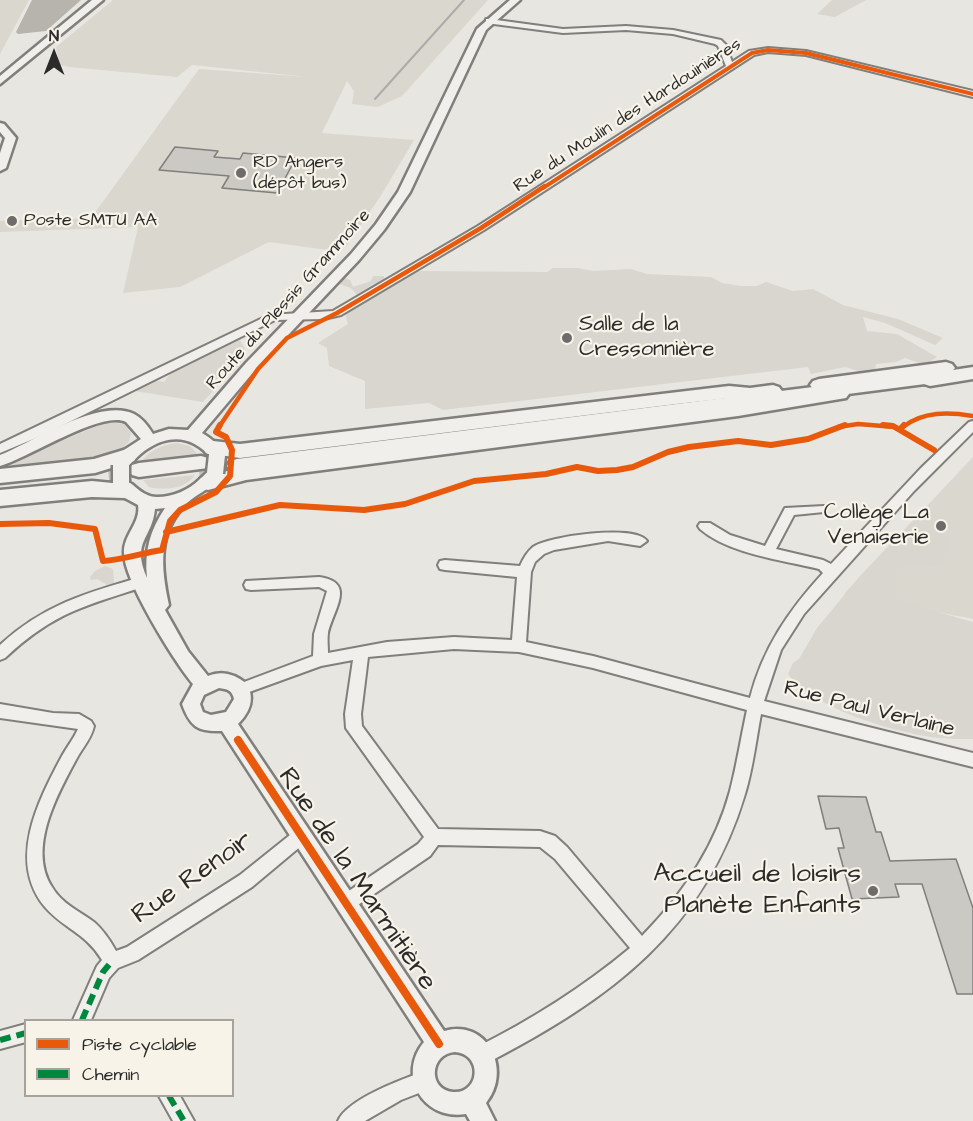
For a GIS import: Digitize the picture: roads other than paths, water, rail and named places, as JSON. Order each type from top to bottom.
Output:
[{"type":"highway","points":[[750,394],[238,462],[949,376]]},
{"type":"highway","points":[[0,488],[209,465]]},
{"type":"highway","points":[[0,476],[95,466],[124,474]]},
{"type":"highway","points":[[0,483],[124,474]]},
{"type":"highway","points":[[0,498],[92,489],[124,474]]},
{"type":"main road","points":[[209,465],[240,451],[729,392],[750,394],[973,365]]},
{"type":"main road","points":[[209,465],[246,472],[738,410],[973,373]]},
{"type":"street","points":[[0,81],[98,0]]},
{"type":"street","name":"Route du Plessis Grammoire","points":[[192,435],[251,366],[355,257],[394,208],[422,156],[476,40],[489,21],[515,0]]},
{"type":"street","points":[[489,21],[562,31],[626,28],[673,32],[718,42],[722,45],[730,67]]},
{"type":"street","name":"Rue du Moulin des Hardouinières","points":[[0,449],[273,317],[324,316],[337,313],[482,228],[730,67],[759,51],[792,51],[973,94]]},
{"type":"street","points":[[0,87],[16,70]]},
{"type":"street","points":[[0,126],[11,138],[0,168]]},
{"type":"street","points":[[0,138],[8,148]]},
{"type":"street","points":[[0,461],[18,456],[75,427],[112,415],[130,418],[138,424],[149,440]]},
{"type":"street","points":[[482,1055],[570,1007],[608,980],[643,950],[675,914],[714,851],[737,792],[755,705],[774,649],[807,601],[832,572],[942,454],[973,425]]},
{"type":"street","points":[[178,434],[192,435],[204,440],[209,465],[197,492],[170,502],[145,501],[134,496],[124,474],[149,440],[178,434]]},
{"type":"street","points":[[165,623],[155,581],[154,552],[162,522],[182,499]]},
{"type":"street","points":[[145,501],[148,516],[137,532],[131,555],[141,582],[179,651],[204,685]]},
{"type":"street","points":[[769,550],[789,511],[819,509]]},
{"type":"street","points":[[705,526],[709,532],[728,541],[823,565],[832,572]]},
{"type":"street","points":[[519,646],[524,572],[535,554],[552,545],[608,536],[640,541]]},
{"type":"street","points":[[445,565],[524,572]]},
{"type":"street","points":[[0,654],[48,614],[85,597],[141,582]]},
{"type":"street","points":[[251,585],[319,582],[326,583],[334,589],[321,634],[320,660]]},
{"type":"street","name":"Rue Paul Verlaine","points":[[241,689],[320,660],[361,652],[432,643],[519,646],[592,662],[973,760]]},
{"type":"street","points":[[361,652],[353,714],[354,728],[434,837]]},
{"type":"street","points":[[224,680],[241,689],[243,703],[234,717],[209,724],[196,717],[191,704],[198,690],[204,685],[224,680]]},
{"type":"street","points":[[0,711],[54,720],[79,721],[86,726],[45,810],[37,835],[36,870],[51,903],[60,912],[88,929],[106,949],[112,961],[104,972],[82,1019]]},
{"type":"street","name":"Rue de la Marmitière","points":[[226,721],[439,1044]]},
{"type":"street","name":"Rue Renoir","points":[[112,961],[132,954],[246,881],[301,836]]},
{"type":"street","points":[[434,837],[540,839],[549,842],[561,853],[643,950]]},
{"type":"street","points":[[346,903],[424,850],[434,837]]},
{"type":"street","points":[[0,1040],[24,1034]]},
{"type":"street","points":[[452,1039],[464,1040],[473,1045],[482,1055],[485,1078],[479,1092],[471,1100],[457,1105],[443,1103],[432,1094],[425,1081],[426,1060],[439,1044],[452,1039]]},
{"type":"street","points":[[348,1121],[400,1090],[425,1081]]},
{"type":"street","points":[[170,1097],[184,1121]]},
{"type":"street","points":[[471,1100],[483,1121]]},
{"type":"tunnel","points":[[199,470],[237,466]]},
{"type":"tunnel","points":[[109,479],[140,476]]},
{"type":"railway","points":[[375,99],[464,0]]},
{"type":"place","name":"RD Angers (dépôt bus)","points":[[241,173]]},
{"type":"place","name":"Poste SMTU AA","points":[[12,221]]},
{"type":"place","name":"Salle de la Cressonnière","points":[[567,338]]},
{"type":"place","name":"Collège La Venaiserie","points":[[941,526]]},
{"type":"place","name":"Accueil de loisirs Planète Enfants","points":[[873,891]]}]
